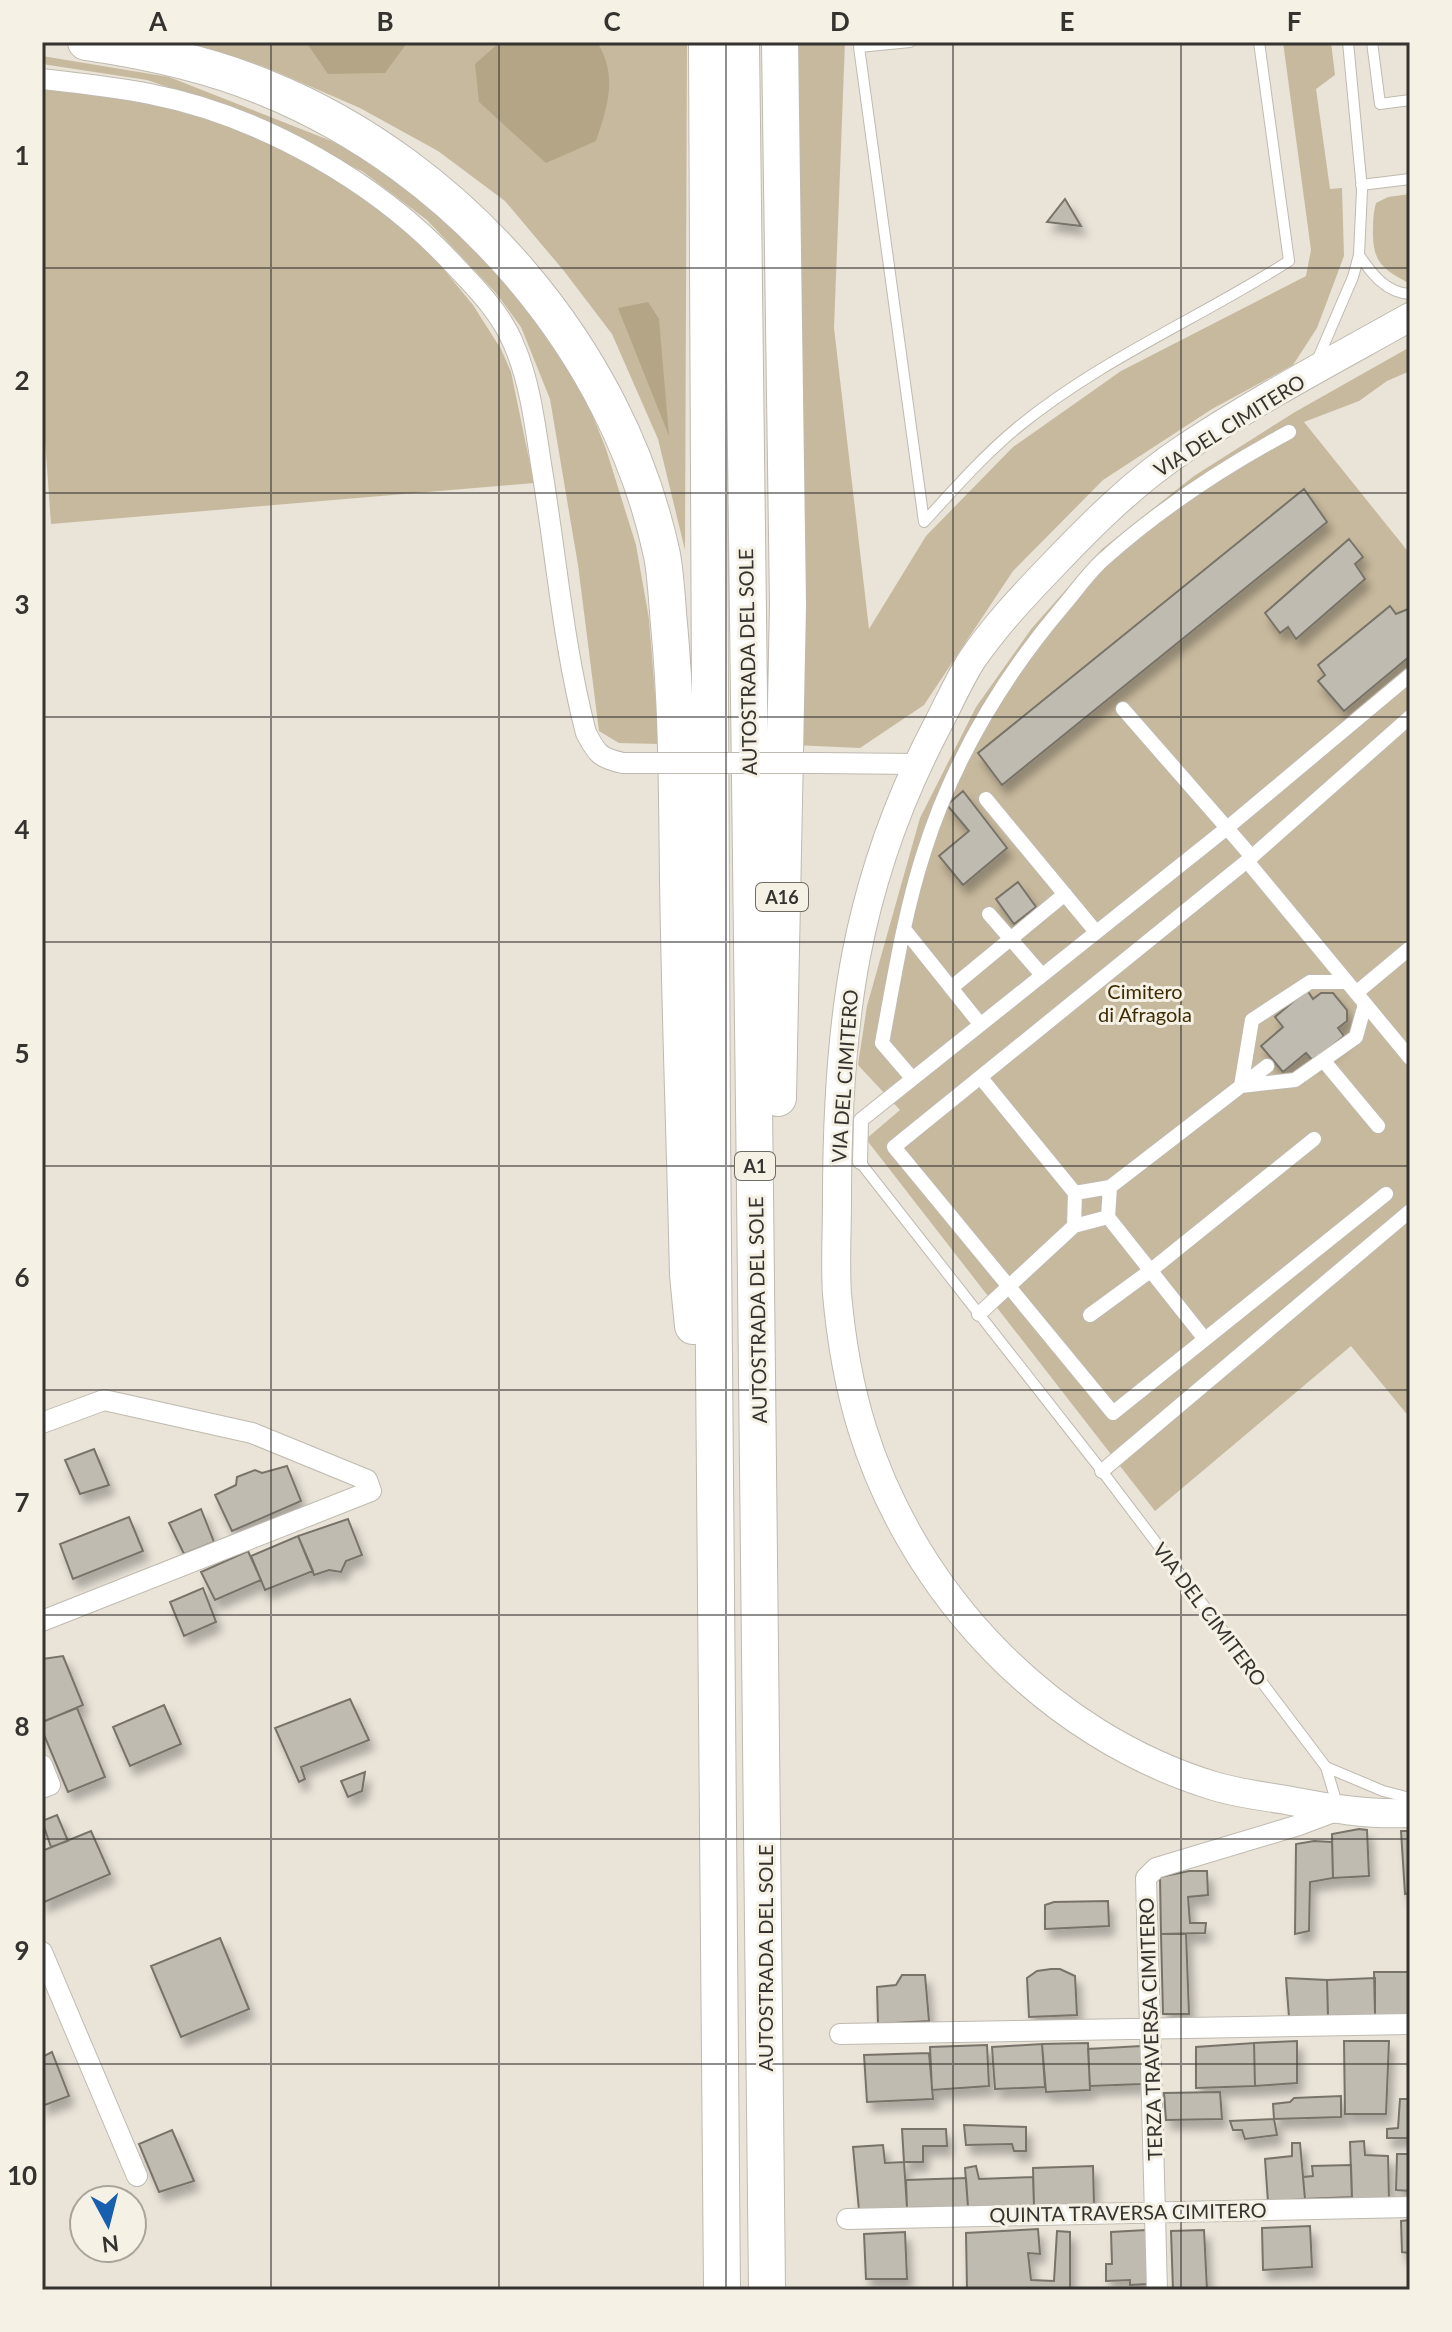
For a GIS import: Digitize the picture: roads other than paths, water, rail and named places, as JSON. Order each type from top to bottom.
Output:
[{"type":"highway","points":[[86,42],[190,61],[266,88],[330,118],[405,166],[472,220],[520,272],[585,363],[635,463],[662,557],[673,665],[688,1275],[716,1554]]},
{"type":"highway","name":"AUTOSTRADA DEL SOLE","points":[[707,42],[722,2290]]},
{"type":"highway","name":"AUTOSTRADA DEL SOLE","points":[[741,42],[764,1752],[767,2290]]},
{"type":"highway","name":"A16","points":[[764,1752],[788,605],[780,42]]},
{"type":"main road","name":"VIA DEL CIMITERO","points":[[1410,317],[1183,449],[1120,498],[1014,606],[971,663],[917,764],[879,861],[861,926],[849,988],[838,1117],[837,1293],[848,1366],[862,1427],[883,1486],[910,1539],[943,1591],[969,1622],[1042,1693],[1092,1730],[1159,1765],[1217,1787],[1339,1810],[1410,1813]]},
{"type":"street","points":[[42,79],[152,94],[211,111],[291,142],[395,210],[438,247],[486,299],[515,346],[523,372],[586,733],[596,752],[623,763],[917,764]]},
{"type":"street","points":[[912,1078],[882,1043],[904,929],[924,851],[946,793],[979,722],[1026,651],[1102,561],[1181,496],[1229,464],[1289,432]]},
{"type":"street","points":[[860,1162],[861,1120],[1227,828],[1410,675]]},
{"type":"street","points":[[1123,709],[1227,828],[1410,1058]]},
{"type":"street","points":[[1386,1194],[1113,1413],[894,1147],[1249,859],[1410,717]]},
{"type":"street","points":[[986,799],[1096,932]]},
{"type":"street","points":[[951,988],[1065,894]]},
{"type":"street","points":[[989,914],[1042,975]]},
{"type":"street","points":[[904,929],[980,1024]]},
{"type":"street","points":[[1356,993],[1410,948]]},
{"type":"street","points":[[1241,1086],[1252,1020],[1310,982],[1356,993]]},
{"type":"street","points":[[1241,1086],[1295,1080],[1356,1037],[1356,993]]},
{"type":"street","points":[[1323,1060],[1378,1126]]},
{"type":"street","points":[[1075,1193],[1110,1187],[1267,1066]]},
{"type":"street","points":[[981,1078],[1075,1193],[1074,1226]]},
{"type":"street","points":[[1090,1315],[1150,1271],[1314,1139]]},
{"type":"street","points":[[1110,1187],[1108,1217],[1204,1338]]},
{"type":"street","points":[[1102,1471],[1410,1211]]},
{"type":"street","points":[[979,1314],[1074,1226],[1108,1217]]},
{"type":"street","points":[[42,1423],[104,1400],[252,1433],[367,1480],[371,1491],[42,1621]]},
{"type":"street","points":[[42,1765],[50,1785],[42,1788]]},
{"type":"street","name":"TERZA TRAVERSA CIMITERO","points":[[1157,2290],[1146,1878],[1156,1868],[1339,1810]]},
{"type":"street","points":[[42,1952],[137,2176]]},
{"type":"street","points":[[840,2034],[1410,2024]]},
{"type":"street","name":"QUINTA TRAVERSA CIMITERO","points":[[847,2219],[1410,2207]]},
{"type":"lane","points":[[910,42],[859,47],[924,522],[968,474],[1019,426],[1113,360],[1237,294],[1289,261],[1259,42]]},
{"type":"lane","points":[[1313,372],[1353,277],[1359,255],[1361,185],[1348,42]]},
{"type":"lane","points":[[1372,42],[1380,104],[1410,100]]},
{"type":"lane","points":[[1361,185],[1410,179]]},
{"type":"lane","points":[[1359,255],[1384,285],[1410,294]]},
{"type":"lane","name":"VIA DEL CIMITERO","points":[[860,1162],[1102,1471],[1326,1767],[1339,1810]]},
{"type":"lane","points":[[1326,1767],[1383,1791],[1410,1798]]},
{"type":"park label","name":"Cimitero di Afragola","points":[[1145,1002]]}]
